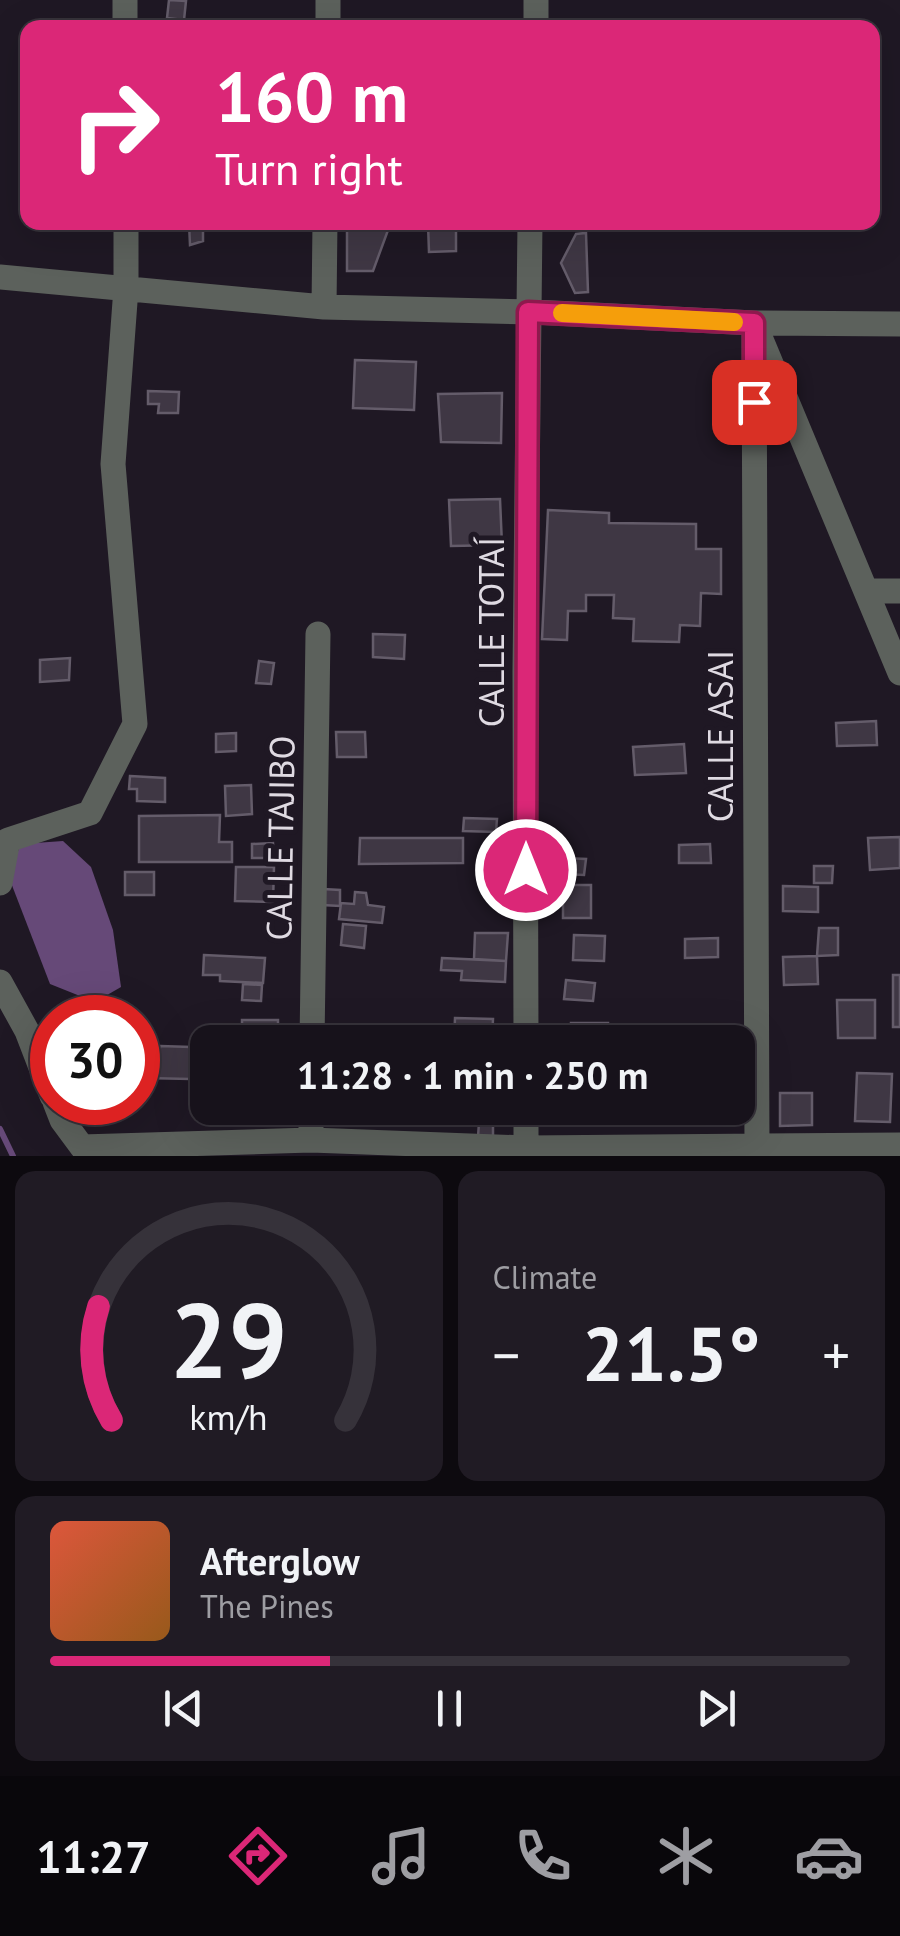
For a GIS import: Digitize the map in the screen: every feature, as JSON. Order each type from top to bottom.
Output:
[{"type":"street","points":[[0,883],[8,840],[90,813],[135,724],[113,464],[126,288],[126,230]]},
{"type":"street","points":[[324,307],[325,230]]},
{"type":"street","name":"CALLE TOTAÍ","points":[[526,1025],[530,230]]},
{"type":"street","points":[[0,277],[324,307],[754,323],[900,324]]},
{"type":"street","points":[[754,323],[900,674]]},
{"type":"street","name":"CALLE ASAI","points":[[754,323],[757,1149]]},
{"type":"street","points":[[866,591],[900,591]]},
{"type":"street","name":"CALLE TAJIBO","points":[[312,1025],[318,634]]},
{"type":"street","points":[[0,982],[30,1039]]},
{"type":"street","points":[[66,1125],[82,1147],[311,1140],[526,1148],[900,1146]]},
{"type":"street","points":[[311,1125],[311,1140]]},
{"type":"street","points":[[526,1125],[526,1148]]},
{"type":"shaded area","points":[[63,841],[91,867],[113,930],[121,987],[107,995],[78,995],[50,984],[8,875],[21,844]]},
{"type":"building","points":[[169,0],[186,1],[184,20],[167,18]]},
{"type":"building","points":[[189,230],[203,230],[203,241],[190,245]]},
{"type":"building","points":[[347,230],[388,230],[373,271],[347,271]]},
{"type":"building","points":[[428,230],[456,230],[456,251],[429,252]]},
{"type":"building","points":[[586,233],[588,292],[575,293],[561,263],[576,234]]},
{"type":"building","points":[[355,360],[416,362],[414,410],[353,408]]},
{"type":"building","points":[[148,391],[179,392],[178,413],[158,413],[159,404],[148,404]]},
{"type":"building","points":[[502,393],[501,443],[441,442],[438,394]]},
{"type":"building","points":[[500,499],[502,545],[451,546],[449,500]]},
{"type":"building","points":[[548,510],[609,513],[609,523],[696,524],[696,549],[721,549],[721,594],[701,593],[700,626],[680,625],[679,642],[633,641],[634,619],[613,618],[614,595],[586,595],[586,611],[568,611],[567,640],[542,639]]},
{"type":"building","points":[[373,634],[405,635],[404,659],[373,657]]},
{"type":"building","points":[[70,658],[69,680],[40,682],[40,660]]},
{"type":"building","points":[[259,661],[274,663],[271,684],[256,683]]},
{"type":"building","points":[[876,721],[877,745],[837,746],[836,723]]},
{"type":"building","points":[[336,732],[365,732],[366,757],[337,757]]},
{"type":"building","points":[[236,733],[236,751],[216,752],[216,734]]},
{"type":"building","points":[[684,744],[686,773],[635,775],[633,747]]},
{"type":"building","points":[[130,776],[165,778],[165,802],[137,801],[137,789],[129,789]]},
{"type":"building","points":[[251,785],[252,814],[226,816],[225,786]]},
{"type":"building","points":[[220,815],[219,842],[232,842],[232,862],[139,862],[139,816]]},
{"type":"building","points":[[464,818],[497,819],[496,832],[463,831]]},
{"type":"building","points":[[900,837],[900,868],[870,870],[868,838]]},
{"type":"building","points":[[360,838],[463,838],[463,863],[359,864]]},
{"type":"building","points":[[273,843],[274,858],[252,858],[252,844]]},
{"type":"building","points":[[710,844],[711,863],[679,863],[679,845]]},
{"type":"building","points":[[563,858],[586,859],[584,875],[562,874]]},
{"type":"building","points":[[814,866],[833,866],[832,883],[814,883]]},
{"type":"building","points":[[236,867],[274,867],[273,902],[235,901]]},
{"type":"building","points":[[125,872],[154,872],[154,895],[125,895]]},
{"type":"building","points":[[563,885],[591,885],[591,918],[563,918]]},
{"type":"building","points":[[783,886],[818,887],[818,912],[783,911]]},
{"type":"building","points":[[323,889],[340,890],[340,906],[322,905]]},
{"type":"building","points":[[355,892],[366,893],[368,905],[384,907],[382,923],[339,919],[341,903],[354,904]]},
{"type":"building","points":[[343,924],[366,926],[364,948],[341,945]]},
{"type":"building","points":[[819,928],[838,928],[838,955],[817,956]]},
{"type":"building","points":[[475,933],[508,933],[506,961],[474,959]]},
{"type":"building","points":[[574,935],[605,936],[604,961],[573,960]]},
{"type":"building","points":[[718,938],[718,957],[685,958],[685,939]]},
{"type":"building","points":[[204,955],[265,958],[263,983],[220,981],[220,975],[203,975]]},
{"type":"building","points":[[817,956],[818,984],[784,985],[783,957]]},
{"type":"building","points":[[442,958],[506,961],[505,982],[461,980],[462,971],[441,970]]},
{"type":"building","points":[[893,975],[900,975],[900,1027],[893,1027]]},
{"type":"building","points":[[566,980],[595,983],[593,1001],[564,999]]},
{"type":"building","points":[[243,984],[262,985],[261,1001],[242,1000]]},
{"type":"building","points":[[837,1000],[875,1000],[875,1038],[838,1038]]},
{"type":"building","points":[[455,1018],[493,1019],[493,1025],[455,1025]]},
{"type":"building","points":[[242,1020],[278,1020],[278,1025],[242,1025]]},
{"type":"building","points":[[571,1023],[608,1023],[608,1025]]},
{"type":"building","points":[[160,1046],[190,1047],[190,1079],[160,1078]]},
{"type":"building","points":[[857,1073],[892,1074],[890,1122],[855,1121]]},
{"type":"building","points":[[780,1093],[812,1093],[812,1125],[780,1126]]},
{"type":"building","points":[[479,1125],[493,1125],[493,1137],[478,1137]]},
{"type":"waterway","points":[[0,1129],[13,1156]]},
{"type":"slow traffic","points":[[562,313],[734,322]]},
{"type":"route","points":[[526,870],[528,312],[754,323],[754,402]]}]
